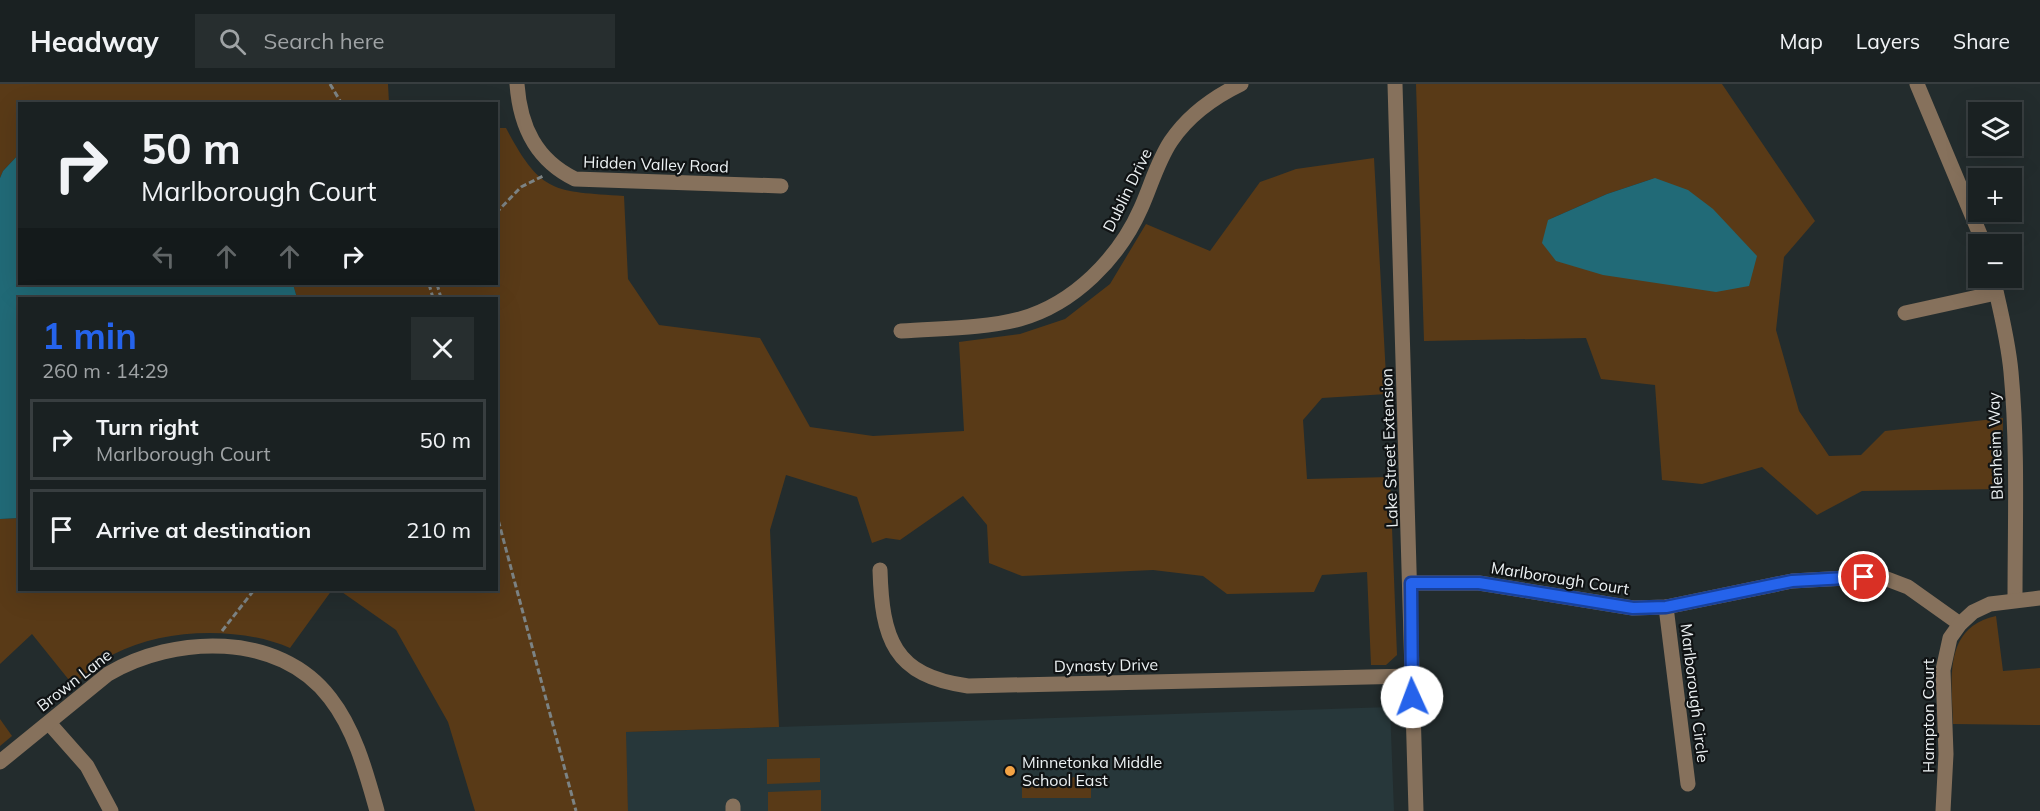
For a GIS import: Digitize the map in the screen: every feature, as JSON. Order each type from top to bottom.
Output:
[{"type":"street","name":"Hidden Valley Road","points":[[517,84],[521,109],[531,142],[541,156],[559,171],[575,179],[782,186]]},
{"type":"street","name":"Dublin Drive","points":[[901,331],[967,328],[1022,318],[1072,294],[1112,256],[1128,234],[1171,141],[1189,120],[1211,101],[1240,84]]},
{"type":"street","name":"Lake Street Extension","points":[[1395,84],[1416,811]]},
{"type":"street","points":[[1917,84],[1980,234]]},
{"type":"street","name":"Blenheim Way","points":[[1995,288],[2004,322],[2011,371],[2016,600]]},
{"type":"street","points":[[1905,313],[1996,293]]},
{"type":"street","name":"Dynasty Drive","points":[[880,570],[881,606],[890,640],[914,667],[945,683],[968,686],[1411,676]]},
{"type":"street","name":"Marlborough Court","points":[[1411,583],[1479,583],[1633,608],[1666,607],[1792,581],[1864,577],[1887,579],[1908,587],[1960,624]]},
{"type":"street","points":[[1960,624],[1973,612],[1990,604],[2040,598]]},
{"type":"street","name":"Marlborough Circle","points":[[1666,607],[1688,783]]},
{"type":"street","name":"Hampton Court","points":[[1943,811],[1946,754],[1943,670],[1950,638],[1960,624]]},
{"type":"street","name":"Brown Lane","points":[[0,762],[108,674],[127,662],[181,648],[213,645],[254,650],[298,668],[330,697],[348,728],[377,811]]},
{"type":"street","points":[[49,723],[87,766],[111,811]]},
{"type":"path","points":[[330,84],[341,102]]},
{"type":"path","points":[[498,211],[521,187],[537,177],[549,176],[559,171]]},
{"type":"path","points":[[498,519],[576,811]]},
{"type":"path","points":[[213,645],[253,591]]},
{"type":"shaded area","points":[[0,84],[388,84],[389,102],[18,102],[18,155],[3,171],[0,178]]},
{"type":"shaded area","points":[[1416,84],[1722,84],[1815,221],[1784,257],[1776,330],[1799,411],[1829,456],[1861,455],[1885,431],[2003,418],[2002,489],[1862,491],[1817,515],[1762,467],[1702,484],[1662,480],[1655,385],[1601,379],[1586,338],[1424,341]],"holes":[[[1655,178],[1548,220],[1607,194]]]},
{"type":"shaded area","points":[[498,128],[506,128],[529,166],[552,185],[581,193],[624,196],[628,279],[659,325],[760,338],[810,427],[873,436],[964,431],[959,342],[1020,334],[1065,319],[1110,284],[1146,224],[1210,251],[1260,182],[1296,169],[1374,158],[1387,394],[1322,398],[1303,420],[1307,479],[1390,477],[1397,655],[1386,665],[1371,665],[1367,572],[1322,575],[1314,592],[1227,594],[1203,576],[1153,570],[1022,576],[989,563],[987,525],[963,496],[900,540],[886,538],[872,543],[857,497],[786,475],[770,530],[779,727],[626,732],[628,811],[475,811],[448,722],[396,630],[340,591],[498,591],[498,297],[297,297],[293,285],[498,285]]},
{"type":"shaded area","points":[[18,518],[18,591],[331,591],[290,648],[270,641],[225,633],[178,635],[134,645],[114,654],[73,685],[32,634],[0,664],[0,519]]},
{"type":"shaded area","points":[[1996,616],[2003,671],[2040,668],[2040,725],[1953,724],[1952,674],[1958,644],[1966,632],[1979,622]]},
{"type":"shaded area","name":"Minnetonka Middle School East","points":[[1390,707],[1394,811],[628,811],[625,732]]},
{"type":"shaded area","points":[[0,719],[12,736],[0,746]]},
{"type":"shaded area","points":[[820,758],[820,782],[767,784],[767,759]]},
{"type":"shaded area","points":[[1091,777],[1091,798],[1022,798],[1022,778]]},
{"type":"shaded area","points":[[821,790],[821,811],[768,811],[768,792]]},
{"type":"water","points":[[18,155],[18,285],[293,285],[297,297],[18,297],[18,518],[0,519],[0,178],[3,171]]},
{"type":"water","points":[[1655,178],[1688,190],[1713,209],[1757,256],[1749,286],[1716,292],[1603,275],[1556,261],[1542,243],[1548,220],[1607,194]]},
{"type":"place","name":"Minnetonka Middle School East","points":[[1010,771]]},
{"type":"route","points":[[1412,697],[1411,583],[1479,583],[1633,608],[1666,607],[1792,581],[1864,577]]}]
